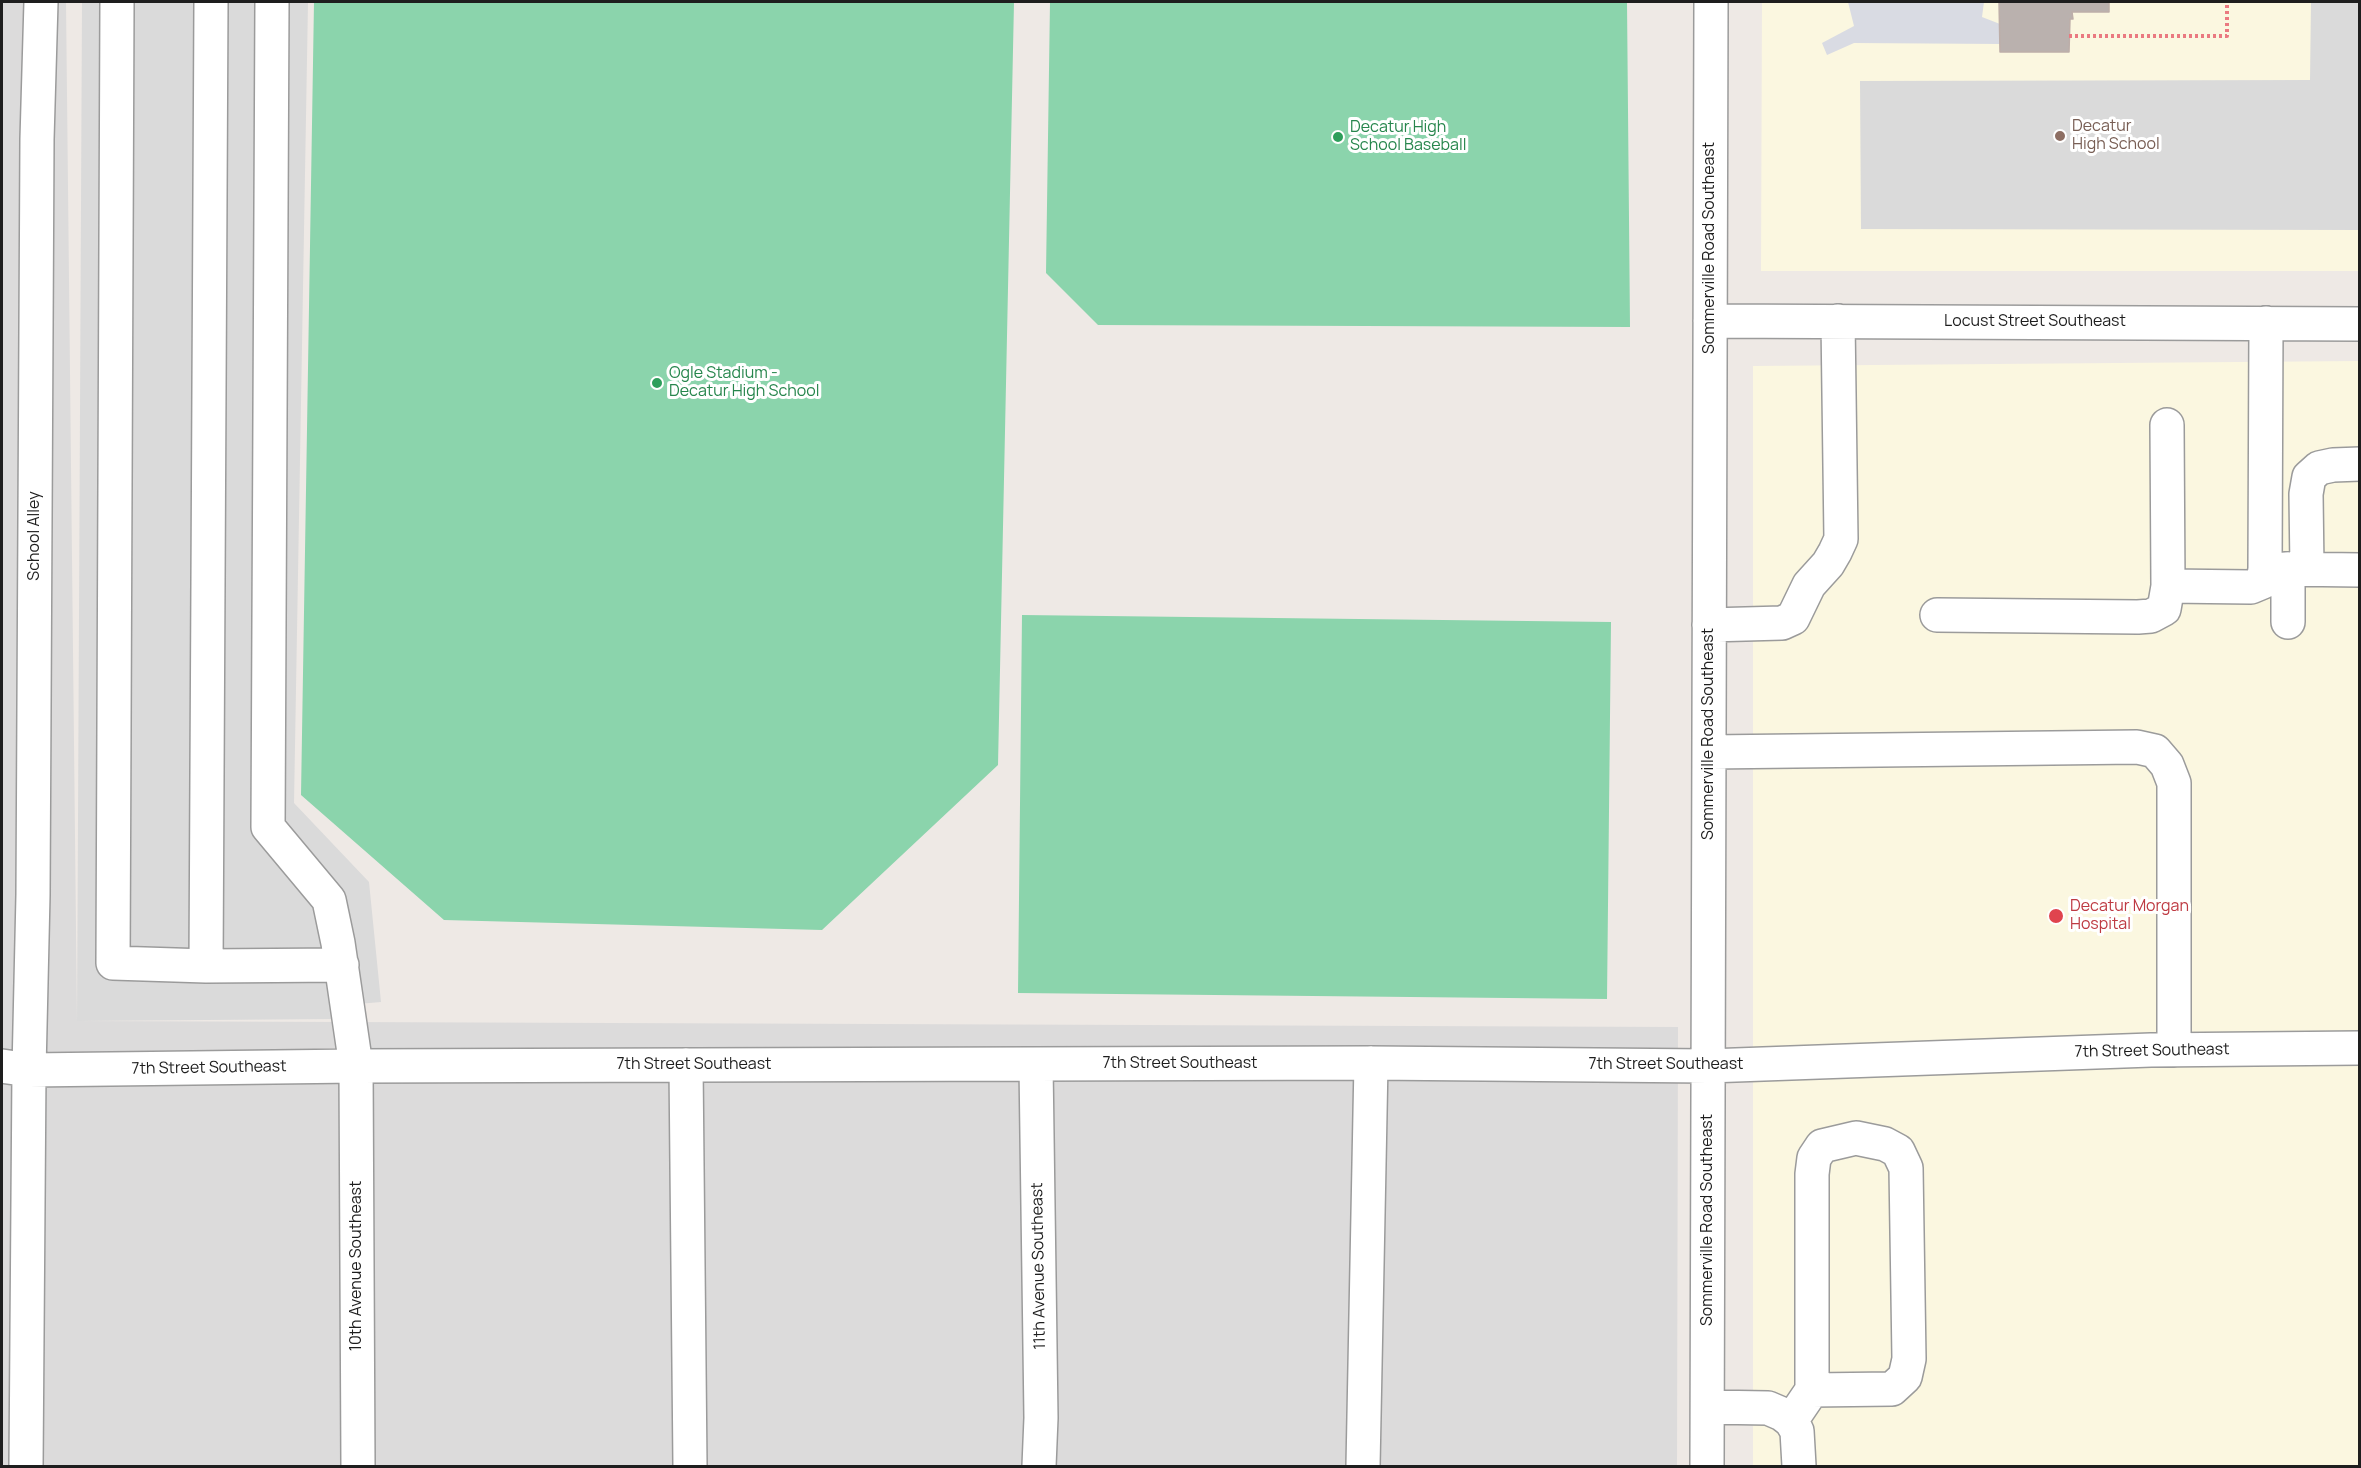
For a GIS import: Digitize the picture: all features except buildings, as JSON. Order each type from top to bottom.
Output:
[{"type":"street","name":"School Alley","points":[[26,1467],[15,1068],[33,895],[37,139],[41,2]]},
{"type":"street","points":[[117,2],[113,963],[206,966],[342,965]]},
{"type":"street","points":[[206,966],[211,2]]},
{"type":"street","name":"10th Avenue Southeast","points":[[272,2],[268,827],[329,900],[342,965],[356,1066],[358,1467]]},
{"type":"street","name":"Sommerville Road Southeast","points":[[1707,1467],[1711,2]]},
{"type":"street","name":"Locust Street Southeast","points":[[1710,321],[2360,324]]},
{"type":"street","points":[[1709,625],[1782,623],[1793,618],[1809,585],[1828,564],[1835,552],[1840,539],[1838,321]]},
{"type":"street","points":[[2266,323],[2287,569],[2288,622]]},
{"type":"street","points":[[1937,615],[2151,616],[2164,609],[2168,586],[2167,425]]},
{"type":"street","points":[[2287,569],[2309,477],[2319,468],[2326,466],[2360,464]]},
{"type":"street","points":[[2168,586],[2251,587],[2287,569],[2360,570]]},
{"type":"street","points":[[1709,752],[2137,747],[2155,751],[2167,765],[2174,783],[2175,1050]]},
{"type":"street","name":"7th Street Southeast","points":[[15,1068],[1371,1063],[1708,1066],[2175,1050],[2360,1048]]},
{"type":"street","points":[[1363,1467],[1371,1063]]},
{"type":"street","points":[[686,1065],[690,1467]]},
{"type":"street","name":"11th Avenue Southeast","points":[[1036,1065],[1041,1418],[1039,1467]]},
{"type":"street","points":[[1791,1421],[1812,1390],[1812,1173],[1814,1158],[1822,1146],[1856,1138],[1885,1144],[1898,1151],[1906,1168],[1909,1359],[1905,1377],[1892,1389],[1812,1390]]},
{"type":"street","points":[[1707,1407],[1768,1408],[1782,1414],[1791,1421],[1797,1431],[1799,1467]]},
{"type":"path","points":[[2069,36],[2227,36],[2227,2]]},
{"type":"shaded area","points":[[2,2],[66,2],[77,1021],[1678,1027],[1677,1466],[2,1466]]},
{"type":"shaded area","points":[[82,2],[308,2],[294,803],[369,882],[381,1002],[346,1005],[337,1019],[77,1021]]},
{"type":"shaded area","name":"Decatur High School","points":[[1762,2],[2359,2],[2359,271],[1761,271]]},
{"type":"shaded area","points":[[1848,2],[1984,2],[1982,17],[2000,24],[2000,44],[1854,43],[1827,55],[1822,43],[1854,26]]},
{"type":"shaded area","points":[[2311,2],[2359,2],[2359,230],[1861,229],[1860,81],[2310,80]]},
{"type":"shaded area","name":"Decatur Morgan Hospital","points":[[2359,361],[2359,1466],[1753,1466],[1753,366]]},
{"type":"green space","name":"Ogle Stadium - Decatur High School","points":[[314,2],[1014,2],[998,765],[822,930],[444,920],[301,795]]},
{"type":"green space","name":"Decatur High School Baseball","points":[[1050,2],[1627,2],[1630,327],[1098,325],[1046,273]]},
{"type":"green space","points":[[1022,615],[1611,622],[1607,999],[1018,993]]},
{"type":"place","name":"Decatur High School","points":[[2060,136]]},
{"type":"place","name":"Decatur High School Baseball","points":[[1338,137]]},
{"type":"place","name":"Ogle Stadium - Decatur High School","points":[[657,383]]},
{"type":"place","name":"Decatur Morgan Hospital","points":[[2056,916]]}]
